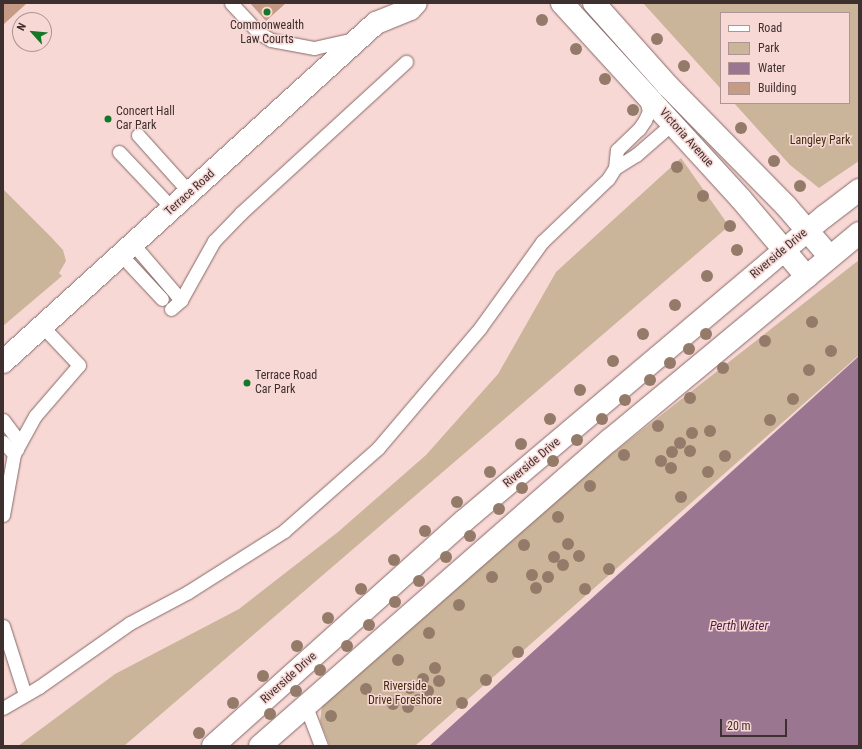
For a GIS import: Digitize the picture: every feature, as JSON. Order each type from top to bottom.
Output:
[{"type":"main road","name":"Terrace Road","points":[[3,362],[360,38],[376,23],[386,3]]},
{"type":"main road","name":"Terrace Road","points":[[376,23],[410,9],[416,3]]},
{"type":"main road","name":"Victoria Avenue","points":[[562,3],[641,88],[807,277]]},
{"type":"main road","name":"Victoria Avenue","points":[[594,3],[674,92],[807,230],[830,257]]},
{"type":"main road","name":"Riverside Drive","points":[[213,746],[465,520],[807,230],[859,190]]},
{"type":"main road","points":[[260,746],[305,704],[610,440],[859,233]]},
{"type":"lane","points":[[231,3],[258,33],[271,40],[314,48],[360,38]]},
{"type":"lane","points":[[171,309],[181,300],[204,257],[241,213],[287,170],[347,119],[406,62]]},
{"type":"lane","points":[[615,168],[617,150],[639,129],[649,111],[647,100],[641,88]]},
{"type":"lane","points":[[3,708],[39,688],[130,623],[188,592],[284,531],[378,448],[480,328],[542,242],[608,179],[615,168],[636,155],[672,123]]},
{"type":"lane","points":[[138,134],[190,193]]},
{"type":"lane","points":[[119,152],[172,208]]},
{"type":"lane","points":[[127,250],[181,300]]},
{"type":"lane","points":[[127,250],[162,299]]},
{"type":"lane","points":[[15,452],[35,416],[79,366],[43,327]]},
{"type":"lane","points":[[3,420],[18,440],[3,515]]},
{"type":"lane","points":[[3,442],[15,452]]},
{"type":"lane","points":[[3,626],[25,695]]},
{"type":"lane","points":[[305,704],[320,746]]},
{"type":"green space","name":"Langley Park","points":[[643,3],[859,3],[859,161],[819,188],[790,165],[735,104],[850,104],[850,12],[720,12],[720,88]]},
{"type":"green space","points":[[681,158],[729,226],[124,746],[18,746],[115,674],[239,609],[338,532],[426,455],[498,374],[556,272]]},
{"type":"green space","points":[[3,189],[63,250],[66,261],[59,273],[62,276],[3,326]]},
{"type":"green space","name":"Riverside Drive Foreshore","points":[[859,260],[859,355],[415,746],[330,746],[320,721],[322,706],[600,463]]},
{"type":"water","name":"Perth Water","points":[[859,356],[859,746],[429,746]]},
{"type":"building","points":[[3,3],[27,3],[17,12],[12,12],[12,17],[3,25]]},
{"type":"building","name":"Commonwealth Law Courts","points":[[250,3],[286,3],[266,21]]},
{"type":"place","name":"Commonwealth Law Courts","points":[[267,12]]},
{"type":"place","name":"Concert Hall Car Park","points":[[108,119]]},
{"type":"place","name":"Terrace Road Car Park","points":[[247,383]]}]
